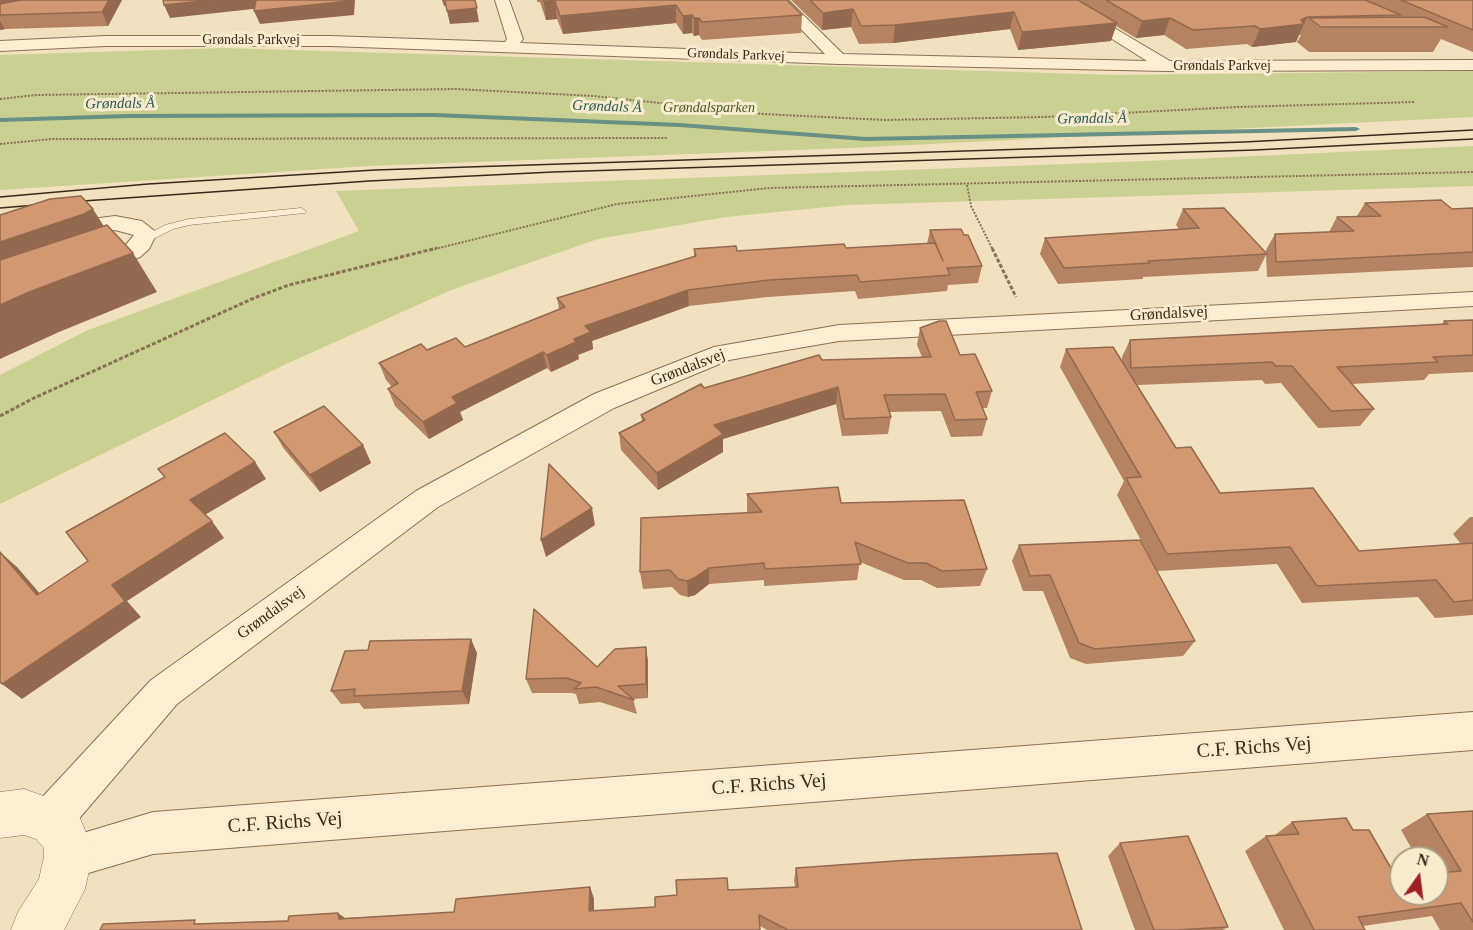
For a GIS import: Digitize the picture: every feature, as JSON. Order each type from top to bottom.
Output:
[{"type":"street","points":[[502,0],[515,39],[510,47]]},
{"type":"street","points":[[780,0],[839,59]]},
{"type":"street","points":[[1057,0],[1166,66]]},
{"type":"street","name":"Grøndals Parkvej","points":[[0,46],[216,40],[510,47],[839,59],[1166,66],[1473,63]]},
{"type":"street","points":[[1451,52],[1473,63]]},
{"type":"street","points":[[0,238],[115,223],[141,228],[146,233],[145,239],[132,252],[75,274]]},
{"type":"street","name":"Grøndalsvej","points":[[59,839],[164,692],[427,499],[604,401],[723,353],[839,333],[1473,299]]},
{"type":"street","name":"C.F. Richs Vej","points":[[59,839],[1473,730]]},
{"type":"street","points":[[0,815],[24,812],[59,839],[61,889],[36,930]]},
{"type":"lane","points":[[145,239],[169,227],[189,222],[301,211]]},
{"type":"path","points":[[0,99],[36,95],[455,89],[594,96],[774,115],[885,120],[1044,117],[1238,107],[1414,102]]},
{"type":"path","points":[[0,144],[52,139],[668,138]]},
{"type":"path","points":[[0,416],[32,399],[212,317],[289,285],[617,204],[769,188],[1473,172]]},
{"type":"path","points":[[967,185],[971,206],[1028,322]]},
{"type":"green space","name":"Grøndalsparken","points":[[224,48],[1116,75],[1473,71],[1473,117],[849,148],[369,166],[0,190],[0,55]]},
{"type":"green space","points":[[1473,146],[1473,186],[847,205],[726,217],[598,239],[451,290],[286,364],[0,504],[0,375],[88,330],[359,231],[336,191],[1147,161]]},
{"type":"building","points":[[21,0],[109,0],[102,12],[0,15],[0,4]]},
{"type":"building","points":[[163,0],[211,0],[164,5]]},
{"type":"building","points":[[256,0],[350,0],[350,1],[254,11]]},
{"type":"building","points":[[445,0],[475,0],[477,8],[447,11]]},
{"type":"building","points":[[543,0],[787,0],[802,15],[702,22],[692,15],[683,16],[676,5],[560,16],[555,1],[544,2]]},
{"type":"building","points":[[810,0],[1078,0],[1117,23],[1022,32],[1014,12],[895,25],[861,26],[853,9],[823,13]]},
{"type":"building","points":[[1106,0],[1365,0],[1401,15],[1307,17],[1301,20],[1304,24],[1260,29],[1255,26],[1193,30],[1170,18],[1142,21]]},
{"type":"building","points":[[1401,0],[1473,0],[1473,30]]},
{"type":"building","points":[[1424,17],[1448,27],[1321,27],[1309,18]]},
{"type":"building","points":[[81,196],[93,209],[0,242],[0,215],[50,199]]},
{"type":"building","points":[[1441,200],[1452,209],[1473,208],[1473,252],[1276,262],[1275,234],[1354,231],[1337,217],[1381,216],[1365,203]]},
{"type":"building","points":[[1224,208],[1267,254],[1064,268],[1045,238],[1199,228],[1183,209]]},
{"type":"building","points":[[107,225],[133,253],[0,305],[0,260]]},
{"type":"building","points":[[961,229],[964,235],[968,235],[982,266],[947,268],[950,275],[860,282],[857,275],[769,280],[688,290],[585,326],[591,332],[574,339],[576,342],[547,355],[543,352],[452,397],[457,403],[423,422],[388,389],[398,383],[379,363],[421,344],[427,350],[456,338],[465,347],[565,307],[557,298],[696,256],[694,249],[736,246],[737,251],[844,244],[846,248],[935,243],[943,261],[930,230]]},
{"type":"building","points":[[1473,320],[1473,355],[1433,357],[1438,362],[1337,367],[1374,409],[1331,411],[1292,366],[1276,366],[1272,362],[1131,368],[1130,340],[1448,324],[1444,321]]},
{"type":"building","points":[[939,321],[946,321],[960,355],[975,354],[992,391],[976,392],[987,419],[955,420],[945,394],[884,395],[891,417],[844,419],[838,387],[714,425],[723,434],[657,473],[619,433],[645,420],[641,415],[701,384],[704,388],[819,355],[822,360],[931,357],[920,328]]},
{"type":"building","points":[[1113,347],[1176,448],[1191,447],[1220,493],[1313,488],[1359,551],[1473,543],[1473,600],[1454,602],[1436,580],[1317,586],[1290,547],[1167,554],[1126,478],[1141,477],[1066,349]]},
{"type":"building","points":[[324,406],[363,445],[310,475],[274,432]]},
{"type":"building","points":[[225,433],[255,462],[190,500],[212,521],[112,585],[125,601],[2,684],[0,682],[0,552],[37,595],[88,561],[66,532],[165,477],[158,469]]},
{"type":"building","points":[[549,464],[592,508],[541,540]]},
{"type":"building","points":[[838,487],[841,503],[964,500],[987,569],[942,571],[926,563],[908,563],[855,542],[861,564],[765,569],[764,563],[709,568],[687,581],[678,579],[670,570],[640,572],[641,518],[762,512],[747,494]]},
{"type":"building","points":[[1140,540],[1195,641],[1095,649],[1079,643],[1050,575],[1030,576],[1019,545]]},
{"type":"building","points":[[534,609],[597,667],[615,649],[646,647],[646,684],[618,686],[634,700],[596,687],[574,689],[581,683],[567,678],[526,679]]},
{"type":"building","points":[[471,639],[462,691],[354,696],[355,689],[331,691],[345,651],[368,650],[370,641]]},
{"type":"building","points":[[1473,811],[1473,922],[1461,903],[1449,905],[1449,872],[1461,871],[1449,851],[1449,846],[1446,846],[1427,814]]},
{"type":"building","points":[[1346,818],[1353,830],[1369,830],[1389,865],[1389,906],[1439,906],[1358,917],[1365,930],[1314,930],[1266,836],[1299,834],[1292,822]]},
{"type":"building","points":[[1188,836],[1228,927],[1154,930],[1120,843]]},
{"type":"building","points":[[1057,853],[1082,930],[788,930],[759,915],[760,930],[100,930],[103,924],[195,920],[194,924],[288,921],[289,916],[338,913],[339,919],[454,912],[456,899],[590,887],[589,911],[655,907],[655,897],[677,895],[676,880],[727,878],[728,890],[798,887],[796,868]]},
{"type":"waterway","name":"Grøndals Å","points":[[0,120],[129,116],[434,115],[680,125],[866,139],[1356,129]]},
{"type":"tram line","points":[[0,197],[148,184],[375,170],[1244,142],[1473,130]]},
{"type":"tram line","points":[[69,202],[369,181],[553,172],[1255,150],[1473,139]]},
{"type":"tram line","points":[[0,208],[48,204]]}]
